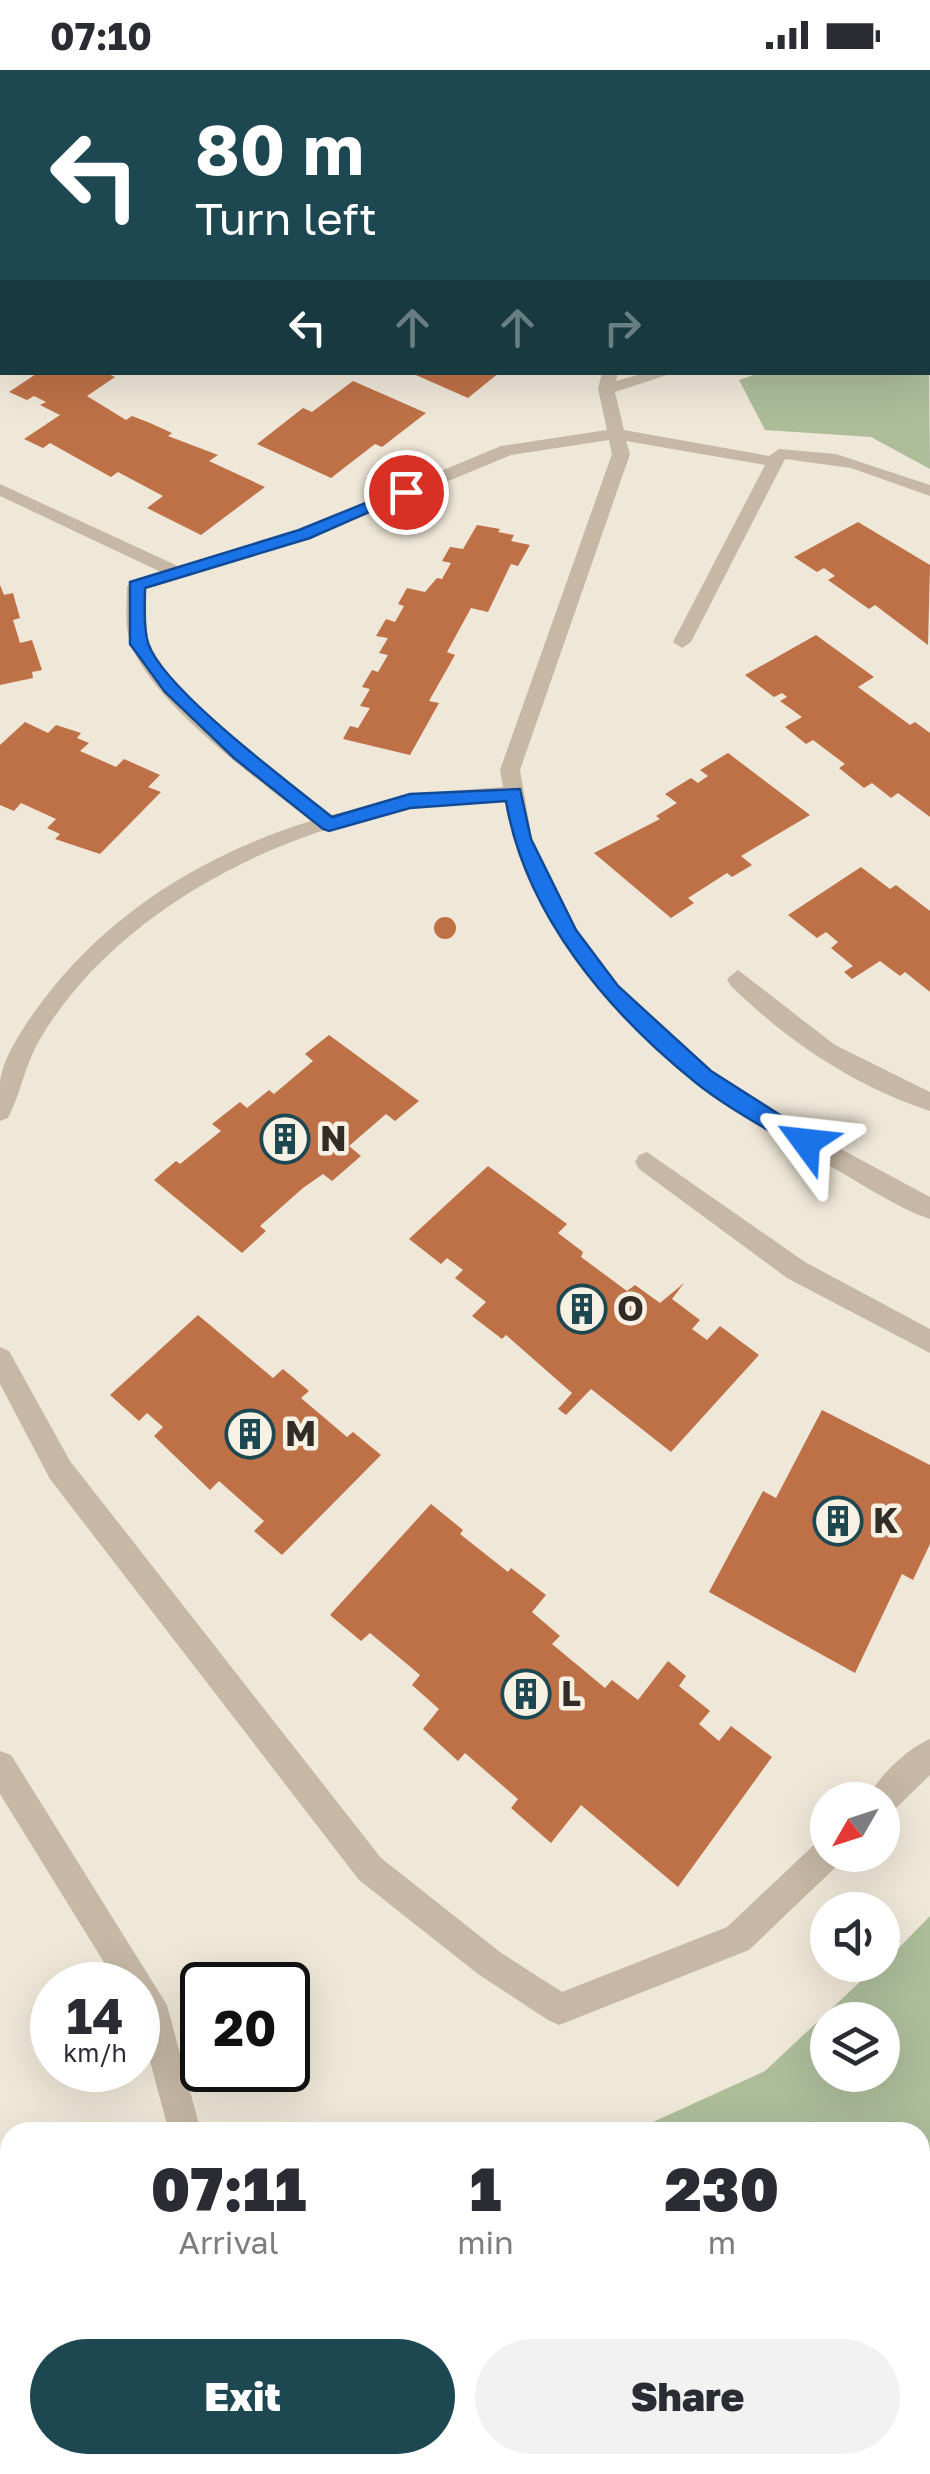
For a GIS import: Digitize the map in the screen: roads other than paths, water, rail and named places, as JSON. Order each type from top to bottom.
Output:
[{"type":"street","points":[[635,375],[602,378],[621,454],[510,770],[522,839],[568,934],[611,992],[703,1077],[774,1125],[930,1210]]},
{"type":"street","points":[[329,824],[240,754],[171,688],[139,644],[136,586],[305,534],[507,450],[616,434],[775,462]]},
{"type":"street","points":[[682,642],[779,454],[800,452],[903,478],[930,492]]},
{"type":"street","points":[[0,488],[176,572]]},
{"type":"street","points":[[0,1112],[31,1035],[94,952],[190,880],[277,840],[410,801],[514,794]]},
{"type":"street","points":[[738,980],[774,1018],[870,1078],[930,1102]]},
{"type":"street","points":[[647,1162],[796,1270],[930,1342]]},
{"type":"street","points":[[0,1359],[60,1470],[370,1869],[490,1963],[559,2008],[738,1939],[810,1870]]},
{"type":"street","points":[[900,1783],[930,1754]]},
{"type":"street","points":[[0,1766],[122,1962]]},
{"type":"street","points":[[160,2032],[182,2122]]},
{"type":"place","name":"N","points":[[285,1139]]},
{"type":"place","name":"O","points":[[582,1309]]},
{"type":"place","name":"M","points":[[250,1434]]},
{"type":"place","name":"K","points":[[838,1521]]},
{"type":"place","name":"L","points":[[526,1694]]}]
